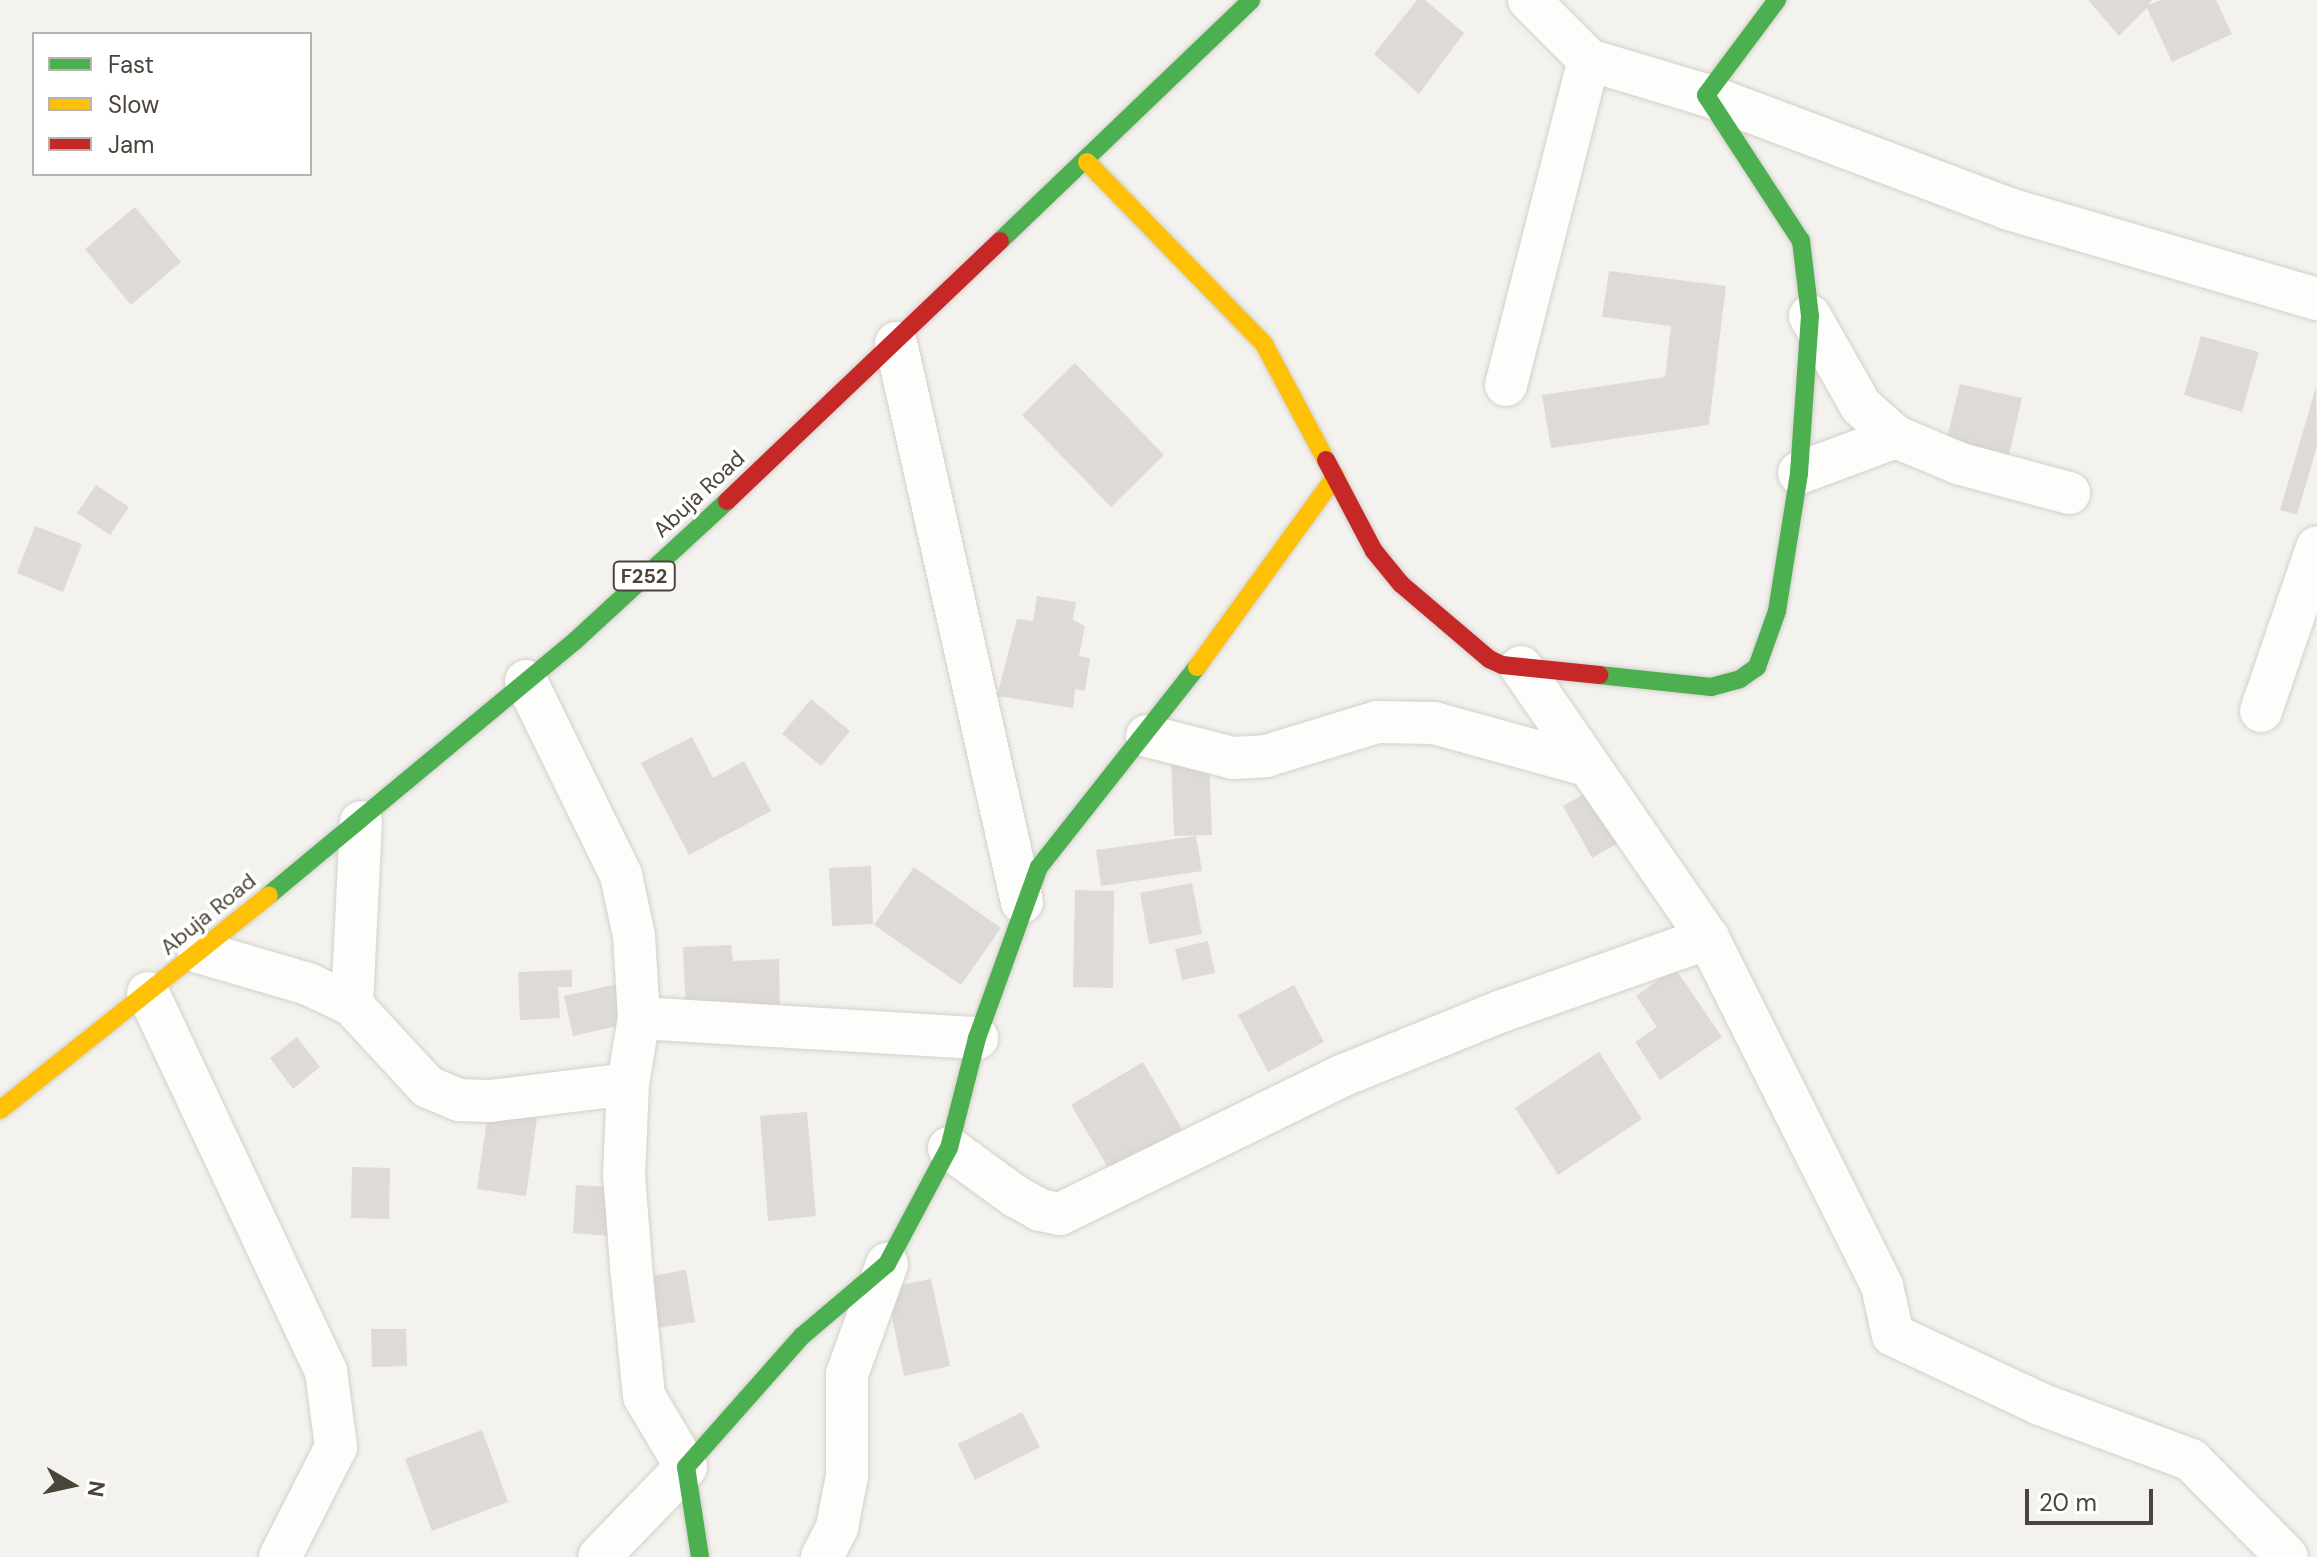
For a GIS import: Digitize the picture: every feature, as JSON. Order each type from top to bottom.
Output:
[{"type":"street","name":"Abuja Road","points":[[0,1110],[361,822],[526,681],[896,343],[1087,162],[1251,0]]},
{"type":"street","points":[[1529,0],[1589,60],[1706,95],[2009,209],[2317,299]]},
{"type":"street","points":[[1706,95],[1777,0]]},
{"type":"street","points":[[1506,385],[1589,60]]},
{"type":"street","points":[[1087,162],[1264,344],[1374,551],[1401,584],[1489,659],[1521,667],[1711,687],[1740,679],[1757,667],[1777,611],[1799,473],[1810,316],[1801,241],[1706,95]]},
{"type":"street","points":[[1810,316],[1861,406],[1896,437],[1961,464],[2069,493]]},
{"type":"street","points":[[896,343],[1022,902]]},
{"type":"street","points":[[1799,473],[1896,437]]},
{"type":"street","points":[[822,1557],[837,1527],[847,1476],[847,1374],[887,1264],[949,1148],[977,1038],[1022,902],[1039,867],[1147,736],[1336,476]]},
{"type":"street","points":[[2261,711],[2317,547]]},
{"type":"street","points":[[1521,667],[1583,764],[1708,938],[1882,1286],[1893,1335],[2040,1404],[2191,1460],[2287,1557]]},
{"type":"street","points":[[526,681],[621,875],[634,936],[639,1018],[628,1084],[624,1174],[644,1396],[686,1467],[700,1557]]},
{"type":"street","points":[[1147,736],[1233,758],[1266,756],[1377,722],[1434,723],[1583,764]]},
{"type":"street","points":[[352,1005],[361,822]]},
{"type":"street","points":[[949,1148],[1028,1203],[1060,1214],[1344,1075],[1502,1011],[1708,938]]},
{"type":"street","points":[[199,952],[308,984],[352,1005],[428,1087],[459,1100],[490,1101],[628,1084]]},
{"type":"street","points":[[148,993],[326,1371],[336,1447],[280,1557]]},
{"type":"street","points":[[639,1018],[977,1038]]},
{"type":"street","points":[[599,1557],[686,1467],[802,1336],[887,1264]]},
{"type":"building","points":[[1417,0],[1425,0],[1464,33],[1419,94],[1374,54]]},
{"type":"building","points":[[2088,0],[2152,0],[2149,5],[2161,0],[2216,0],[2232,34],[2172,62],[2147,8],[2119,36]]},
{"type":"building","points":[[135,207],[181,262],[131,305],[85,249]]},
{"type":"building","points":[[1609,271],[1726,286],[1709,425],[1551,448],[1542,395],[1665,377],[1671,326],[1602,317]]},
{"type":"building","points":[[2201,336],[2259,352],[2242,412],[2184,395]]},
{"type":"building","points":[[1075,363],[1164,455],[1111,507],[1022,415]]},
{"type":"building","points":[[1960,384],[2022,398],[2007,464],[1944,449]]},
{"type":"building","points":[[2316,387],[2317,446],[2297,515],[2280,510]]},
{"type":"building","points":[[96,485],[129,507],[110,535],[77,513]]},
{"type":"building","points":[[35,526],[82,544],[63,592],[17,573]]},
{"type":"building","points":[[1037,596],[1076,602],[1073,620],[1085,626],[1079,656],[1090,658],[1085,691],[1075,689],[1073,708],[997,696],[1017,619],[1033,621]]},
{"type":"building","points":[[811,699],[850,731],[821,766],[782,734]]},
{"type":"building","points":[[692,737],[713,778],[744,761],[771,811],[689,855],[641,763]]},
{"type":"building","points":[[1209,756],[1212,835],[1174,836],[1171,757]]},
{"type":"building","points":[[1595,788],[1624,840],[1592,858],[1563,806]]},
{"type":"building","points":[[1196,836],[1202,871],[1101,886],[1096,850]]},
{"type":"building","points":[[871,866],[873,924],[832,926],[829,868]]},
{"type":"building","points":[[914,867],[1001,928],[961,985],[874,925]]},
{"type":"building","points":[[1192,883],[1202,934],[1149,944],[1140,893]]},
{"type":"building","points":[[1075,890],[1114,891],[1113,988],[1073,987]]},
{"type":"building","points":[[1208,941],[1215,973],[1182,980],[1175,949]]},
{"type":"building","points":[[731,945],[733,961],[779,959],[780,1009],[686,1012],[683,947]]},
{"type":"building","points":[[1675,968],[1722,1037],[1660,1080],[1635,1042],[1657,1027],[1636,996]]},
{"type":"building","points":[[572,970],[572,987],[558,987],[560,1018],[520,1020],[518,972]]},
{"type":"building","points":[[617,984],[626,1024],[573,1036],[564,996]]},
{"type":"building","points":[[1294,985],[1324,1042],[1268,1072],[1238,1015]]},
{"type":"building","points":[[297,1037],[320,1067],[293,1089],[270,1058]]},
{"type":"building","points":[[1599,1052],[1642,1119],[1558,1175],[1515,1108]]},
{"type":"building","points":[[1143,1062],[1182,1129],[1110,1171],[1071,1105]]},
{"type":"building","points":[[488,1111],[537,1118],[526,1196],[477,1189]]},
{"type":"building","points":[[807,1112],[816,1216],[768,1221],[760,1116]]},
{"type":"building","points":[[352,1167],[390,1168],[389,1219],[351,1218]]},
{"type":"building","points":[[576,1185],[612,1187],[609,1236],[573,1233]]},
{"type":"building","points":[[686,1270],[695,1322],[652,1329],[645,1277]]},
{"type":"building","points":[[931,1279],[950,1366],[904,1376],[886,1288]]},
{"type":"building","points":[[371,1329],[406,1329],[407,1366],[372,1367]]},
{"type":"building","points":[[1022,1412],[1040,1447],[975,1480],[958,1444]]},
{"type":"building","points":[[482,1430],[508,1502],[432,1531],[405,1459]]},
{"type":"traffic: fast","points":[[1000,241],[1251,0]]},
{"type":"traffic: fast","points":[[1599,675],[1711,687],[1740,679],[1757,667],[1777,611],[1799,473],[1810,316],[1801,241],[1706,95],[1777,0]]},
{"type":"traffic: fast","points":[[269,895],[576,640],[727,501]]},
{"type":"traffic: fast","points":[[700,1557],[686,1467],[802,1336],[887,1264],[949,1148],[977,1038],[1039,867],[1197,667]]},
{"type":"traffic: slow","points":[[1087,162],[1264,344],[1326,460]]},
{"type":"traffic: slow","points":[[1197,667],[1336,476]]},
{"type":"traffic: slow","points":[[0,1110],[269,895]]},
{"type":"traffic: jam","points":[[727,501],[1000,241]]},
{"type":"traffic: jam","points":[[1326,460],[1374,551],[1401,584],[1489,659],[1502,665],[1599,675]]}]
